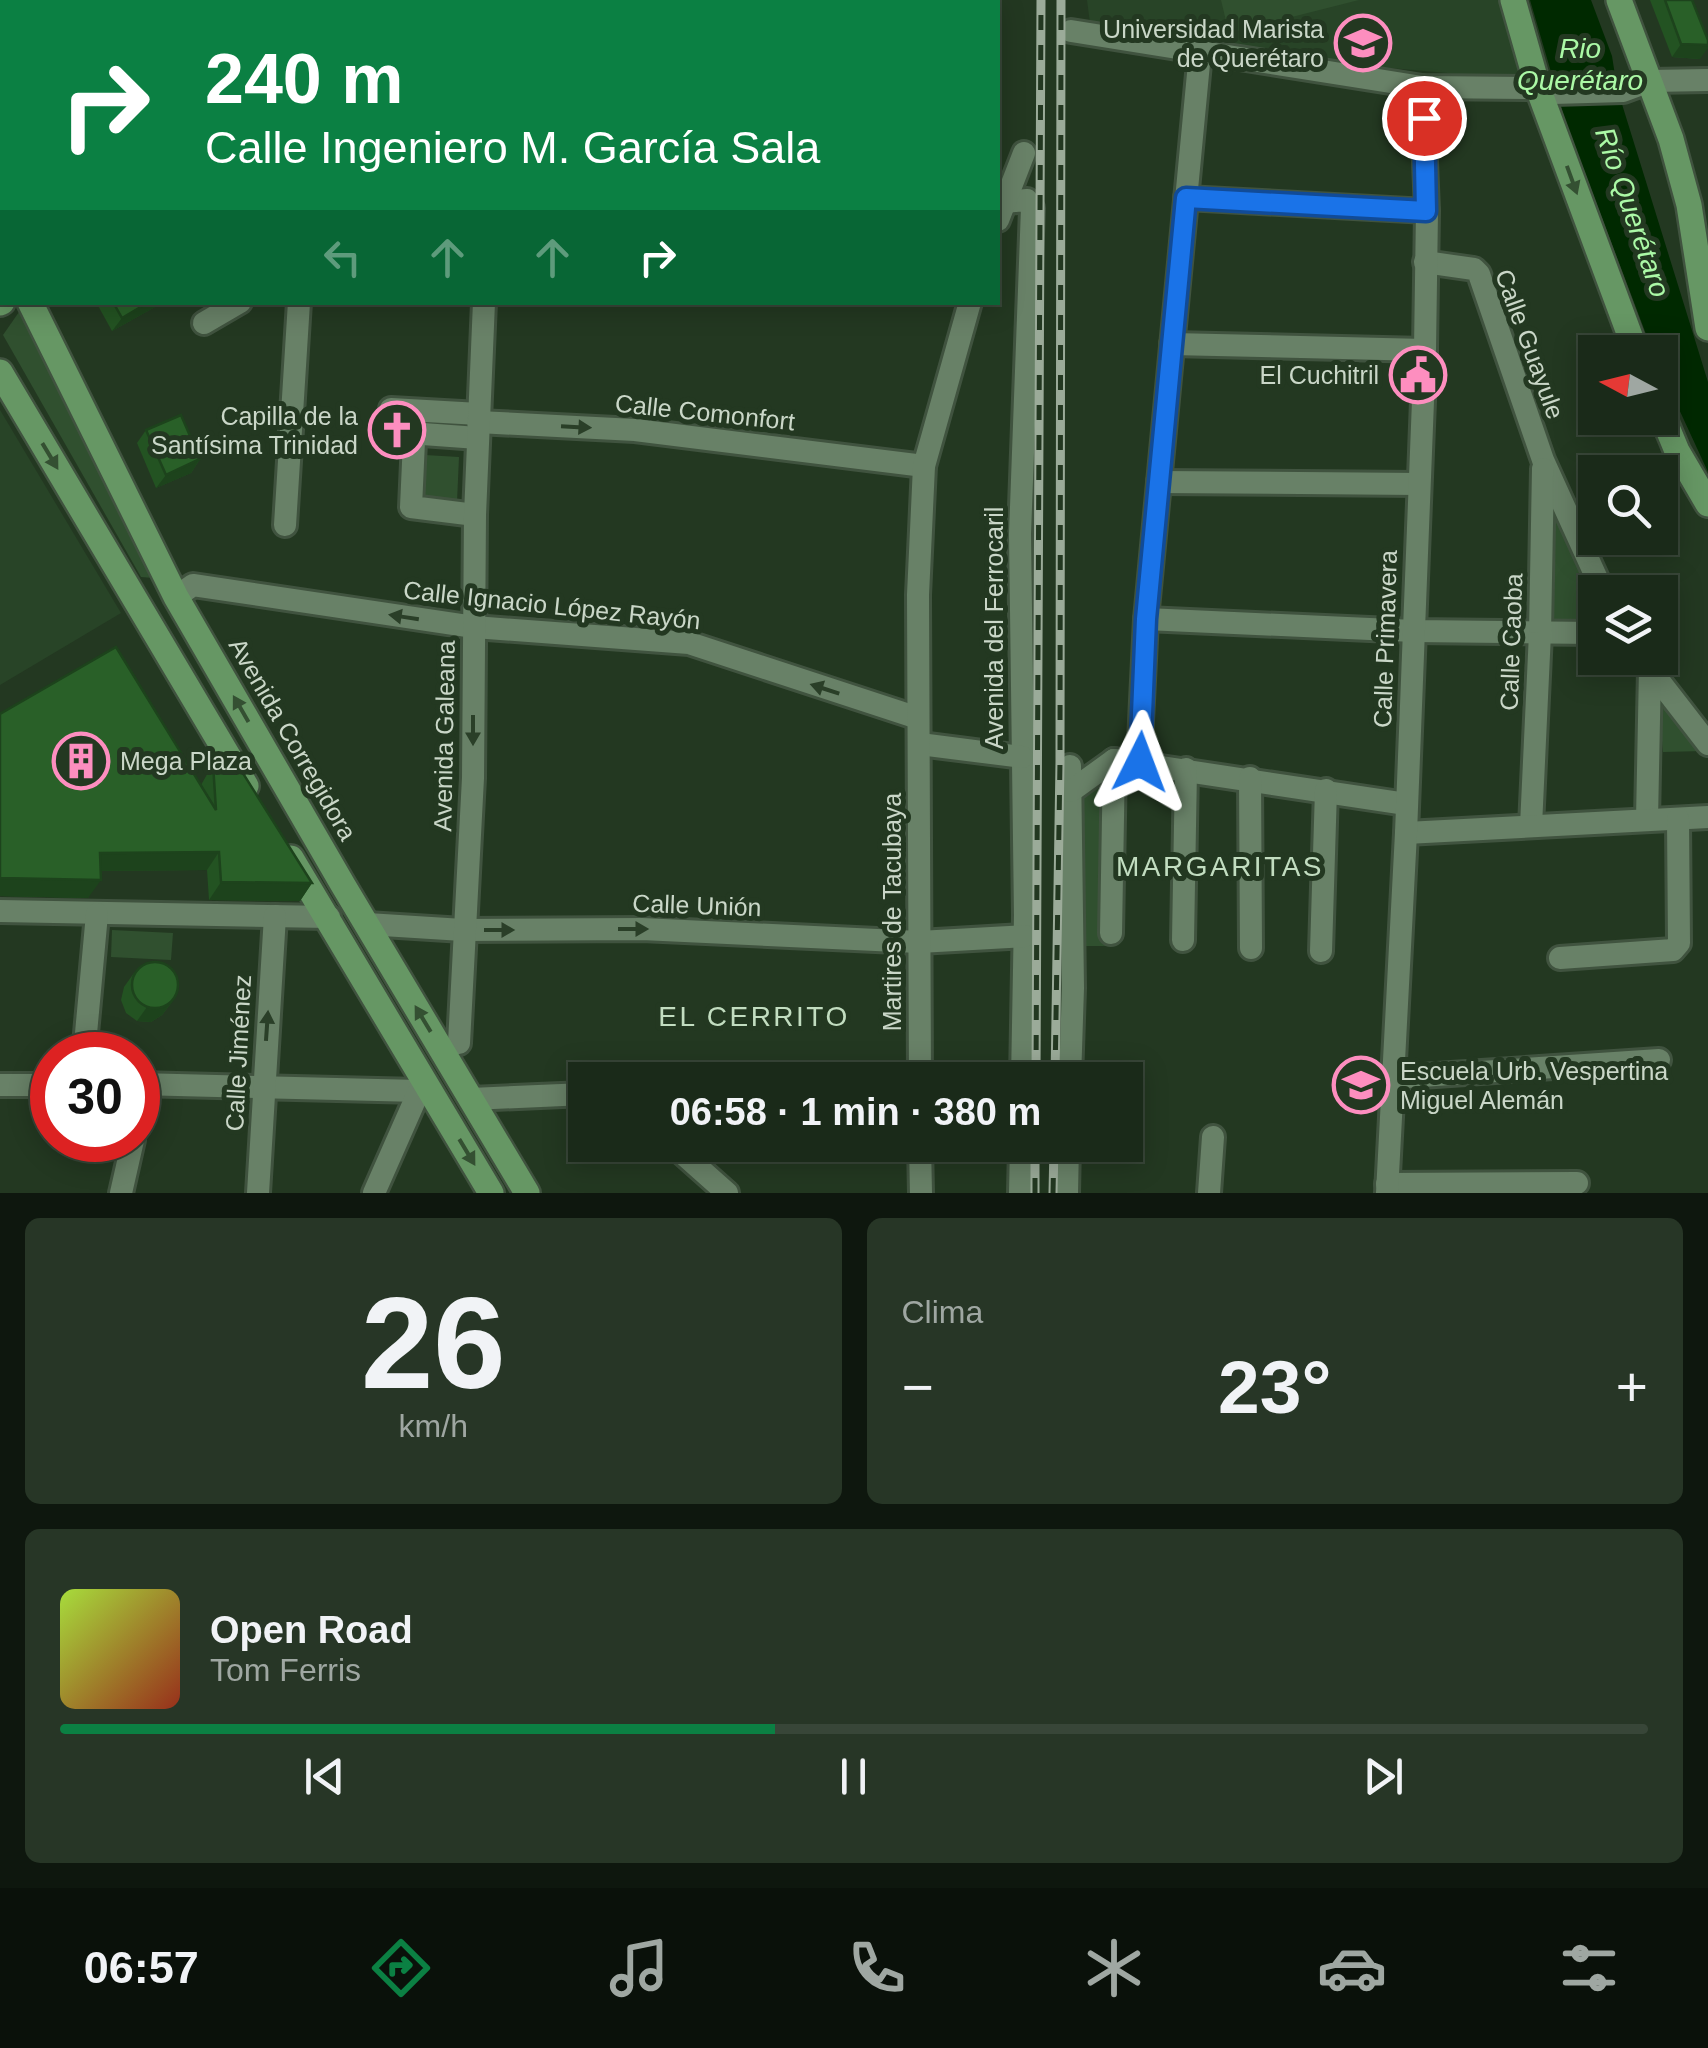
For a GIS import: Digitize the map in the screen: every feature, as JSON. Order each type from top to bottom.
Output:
[{"type":"main road","points":[[1513,0],[1630,335]]},
{"type":"main road","points":[[1619,0],[1699,204],[1702,304],[1708,328]]},
{"type":"main road","name":"Avenida Corregidora","points":[[31,305],[176,597],[527,1193]]},
{"type":"main road","points":[[0,372],[256,802]]},
{"type":"main road","points":[[1671,435],[1708,504]]},
{"type":"main road","points":[[275,832],[328,917],[423,1089],[491,1193]]},
{"type":"street","points":[[1071,31],[1422,88],[1622,91],[1650,82],[1708,80]]},
{"type":"street","points":[[1140,762],[1146,619],[1200,53]]},
{"type":"street","name":"Calle Primavera","points":[[1387,1188],[1406,833],[1424,350],[1426,211],[1422,88]]},
{"type":"street","points":[[1000,214],[1024,153]]},
{"type":"street","points":[[1186,198],[1426,211]]},
{"type":"street","name":"Avenida del Ferrocaril","points":[[1000,214],[1027,200],[1032,208],[1020,534],[1022,1062]]},
{"type":"street","name":"Calle Guayule","points":[[1425,262],[1479,274],[1543,460],[1595,575]]},
{"type":"street","points":[[204,324],[235,305]]},
{"type":"street","points":[[285,525],[299,305]]},
{"type":"street","name":"Avenida Galeana","points":[[459,1043],[473,778],[475,515],[484,305]]},
{"type":"street","name":"Martires de Tacubaya","points":[[920,1062],[918,595],[924,466],[969,305]]},
{"type":"street","points":[[1172,344],[1424,350]]},
{"type":"street","points":[[391,409],[478,425]]},
{"type":"street","points":[[475,515],[411,507],[412,437],[478,425]]},
{"type":"street","name":"Calle Comonfort","points":[[478,425],[634,430],[924,466]]},
{"type":"street","name":"Calle Caoba","points":[[1531,826],[1543,460]]},
{"type":"street","points":[[1159,482],[1418,484]]},
{"type":"street","name":"Calle Ignacio López Rayón","points":[[176,597],[193,585],[474,627],[689,644],[918,718]]},
{"type":"street","points":[[1146,619],[1414,631],[1578,633]]},
{"type":"street","points":[[1645,675],[1647,820]]},
{"type":"street","points":[[1654,675],[1708,744]]},
{"type":"street","points":[[920,744],[1022,757]]},
{"type":"street","points":[[1111,933],[1114,760]]},
{"type":"street","points":[[1070,791],[1114,760],[1406,804]]},
{"type":"street","points":[[1070,766],[1071,1062]]},
{"type":"street","points":[[1182,940],[1186,769]]},
{"type":"street","points":[[1250,778],[1252,948]]},
{"type":"street","points":[[1321,951],[1326,790]]},
{"type":"street","points":[[1406,833],[1708,817]]},
{"type":"street","points":[[1560,958],[1673,950],[1678,943],[1678,819]]},
{"type":"street","points":[[0,911],[328,917]]},
{"type":"street","points":[[86,1032],[96,914]]},
{"type":"street","name":"Calle Jiménez","points":[[258,1193],[275,916]]},
{"type":"street","name":"Calle Unión","points":[[367,924],[463,930],[642,929],[918,942],[1024,936]]},
{"type":"street","points":[[1392,1078],[1659,1060]]},
{"type":"street","points":[[0,1085],[30,1084]]},
{"type":"street","points":[[160,1084],[423,1089],[374,1193]]},
{"type":"street","points":[[471,1099],[568,1095]]},
{"type":"street","points":[[1209,1193],[1213,1137]]},
{"type":"street","points":[[121,1193],[127,1162]]},
{"type":"street","points":[[692,1162],[727,1193]]},
{"type":"street","points":[[920,1162],[921,1193]]},
{"type":"street","points":[[1020,1193],[1021,1162]]},
{"type":"street","points":[[1067,1193],[1068,1162]]},
{"type":"street","points":[[1387,1188],[1578,1184]]},
{"type":"shaded area","name":"Universidad Marista de Querétaro","points":[[1087,0],[1501,0],[1521,67],[1514,79],[1335,63],[1090,23]]},
{"type":"shaded area","points":[[1221,0],[1359,0],[1229,33]]},
{"type":"shaded area","points":[[19,312],[154,578],[141,577],[3,335]]},
{"type":"shaded area","points":[[0,410],[121,613],[0,685]]},
{"type":"shaded area","points":[[425,455],[459,457],[457,502],[423,501]]},
{"type":"shaded area","points":[[1545,471],[1588,575],[1578,575],[1578,627],[1546,627]]},
{"type":"shaded area","points":[[1657,685],[1703,751],[1663,752]]},
{"type":"shaded area","points":[[1109,769],[1108,946],[1075,946],[1076,797]]},
{"type":"shaded area","points":[[112,930],[173,933],[171,960],[111,957]]},
{"type":"water","name":"Rio Querétaro","points":[[1530,0],[1591,0],[1612,56],[1617,88],[1708,382],[1708,472],[1678,407],[1678,335],[1647,335],[1565,120]]},
{"type":"building","points":[[1665,0],[1692,0],[1708,45],[1681,44]]},
{"type":"building","points":[[115,305],[144,305],[122,318]]},
{"type":"building","points":[[181,415],[200,459],[166,475],[146,430]]},
{"type":"building","name":"Mega Plaza","points":[[116,647],[216,810],[213,764],[234,759],[312,883],[221,882],[219,852],[100,853],[101,880],[0,878],[0,714]]},
{"type":"building","points":[[155,962],[172,968],[178,985],[172,1002],[155,1008],[138,1002],[132,985],[138,968]]},
{"type":"railway","points":[[1036,1062],[1041,0]]},
{"type":"railway","points":[[1055,1062],[1060,762],[1061,0]]},
{"type":"railway","points":[[1035,1162],[1035,1193]]},
{"type":"railway","points":[[1053,1193],[1054,1162]]},
{"type":"place","name":"Universidad Marista de Querétaro","points":[[1363,43]]},
{"type":"place","name":"El Cuchitril","points":[[1418,375]]},
{"type":"place","name":"Capilla de la Santísima Trinidad","points":[[397,430]]},
{"type":"place","name":"Mega Plaza","points":[[81,761]]},
{"type":"place","name":"Escuela Urb. Vespertina Miguel Alemán","points":[[1361,1085]]},
{"type":"district","name":"MARGARITAS","points":[[1220,866]]},
{"type":"district","name":"EL CERRITO","points":[[754,1016]]},
{"type":"route","points":[[1140,762],[1146,619],[1186,198],[1426,211],[1424,118]]},
{"type":"water label","name":"Río Querétaro","points":[[1633,212]]}]
